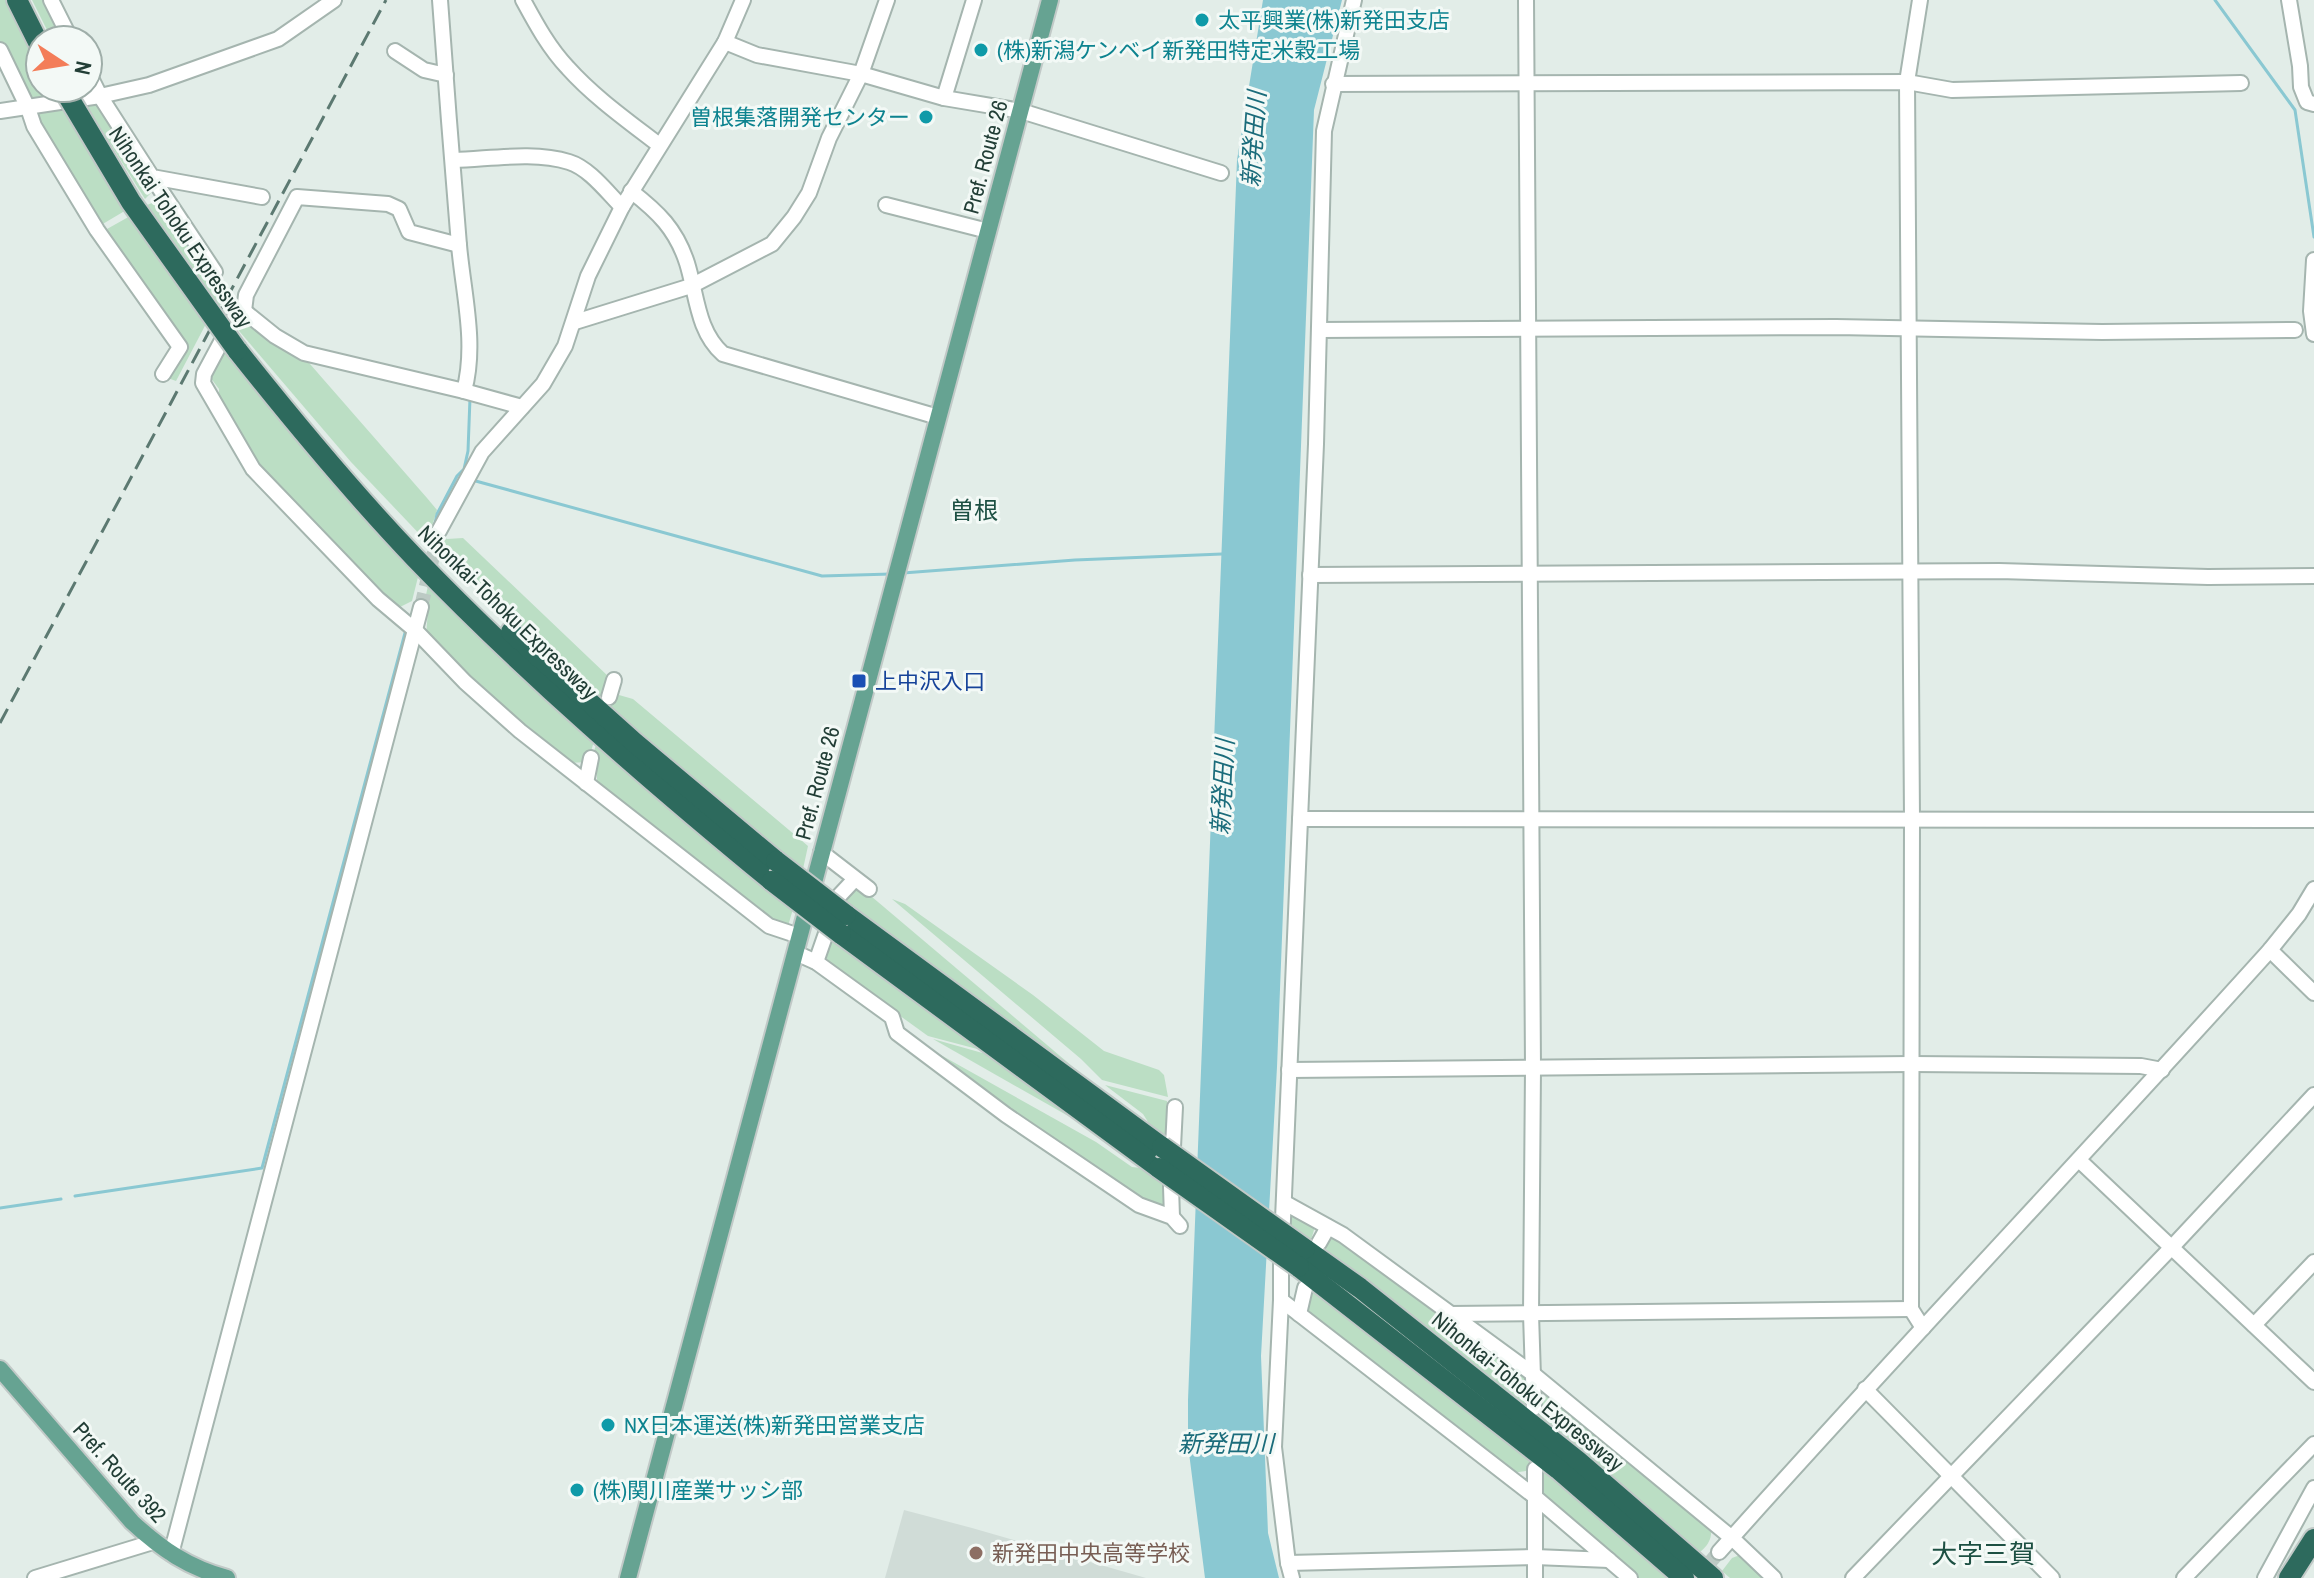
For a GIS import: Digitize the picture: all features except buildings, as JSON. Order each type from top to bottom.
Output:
[{"type":"highway","points":[[17,0],[29,24]]},
{"type":"highway","points":[[27,0],[39,24]]},
{"type":"highway","name":"Nihonkai Tohoku Expressway","points":[[73,104],[131,202],[240,348]]},
{"type":"highway","name":"Nihonkai Tohoku Expressway","points":[[82,104],[132,189],[240,348]]},
{"type":"highway","name":"Nihonkai-Tohoku Expressway","points":[[240,348],[455,579],[774,871],[844,925]]},
{"type":"highway","points":[[844,925],[1308,1253]]},
{"type":"highway","points":[[844,925],[1159,1168],[1308,1253]]},
{"type":"highway","name":"Nihonkai-Tohoku Expressway","points":[[1308,1253],[1684,1578]]},
{"type":"highway","name":"Nihonkai-Tohoku Expressway","points":[[1308,1253],[1360,1288],[1578,1461],[1713,1578]]},
{"type":"highway","points":[[2289,1578],[2314,1539]]},
{"type":"highway","points":[[2300,1578],[2314,1552]]},
{"type":"main road","name":"Pref. Route 26","points":[[628,1578],[1050,0]]},
{"type":"main road","name":"Pref. Route 392","points":[[0,1369],[132,1522],[153,1542],[203,1574],[227,1578]]},
{"type":"street","points":[[51,0],[63,24]]},
{"type":"street","points":[[104,95],[149,85],[278,39],[334,0]]},
{"type":"street","points":[[440,0],[469,337],[464,391]]},
{"type":"street","points":[[523,0],[566,67],[659,145]]},
{"type":"street","points":[[439,531],[482,452],[543,384],[565,346],[588,276],[622,207],[725,42],[743,0]]},
{"type":"street","points":[[575,322],[691,286],[772,244],[809,193],[833,127],[861,74],[887,0]]},
{"type":"street","points":[[944,98],[974,0]]},
{"type":"street","points":[[1292,1578],[1274,1447],[1310,575],[1324,131],[1354,0]]},
{"type":"street","points":[[1526,0],[1533,1068],[1531,1314],[1534,1408]]},
{"type":"street","points":[[1920,0],[1907,82],[1912,820],[1911,1309],[1923,1328]]},
{"type":"street","points":[[2289,0],[2301,87],[2307,102],[2314,104]]},
{"type":"street","points":[[725,42],[757,55],[861,74],[944,98],[1021,111],[1221,173]]},
{"type":"street","points":[[0,50],[34,126],[97,230],[180,347],[163,374]]},
{"type":"street","points":[[395,51],[424,70],[446,75]]},
{"type":"street","points":[[1333,84],[1907,82],[1952,90],[2241,83]]},
{"type":"street","points":[[104,102],[215,272]]},
{"type":"street","points":[[0,111],[52,104]]},
{"type":"street","points":[[454,160],[538,158],[571,162],[594,179],[622,207]]},
{"type":"street","points":[[152,177],[262,197]]},
{"type":"street","points":[[631,191],[659,212],[673,232],[687,263],[708,339],[723,354],[938,417]]},
{"type":"street","points":[[244,311],[246,295],[297,197],[388,204],[399,209],[409,232],[459,245]]},
{"type":"street","points":[[886,205],[988,231]]},
{"type":"street","points":[[2314,260],[2311,311],[2314,334]]},
{"type":"street","points":[[244,311],[275,336],[304,353],[522,407]]},
{"type":"street","points":[[244,311],[235,316],[204,374],[203,383],[253,469],[378,599],[416,631],[465,682],[520,731],[769,926],[892,1017],[897,1033],[1006,1115],[1139,1205],[1176,1222],[1171,1187],[1175,1107]]},
{"type":"street","points":[[1319,330],[1908,327],[2102,332],[2295,330]]},
{"type":"street","points":[[1310,575],[1910,571],[2314,576]]},
{"type":"street","points":[[171,1554],[421,607]]},
{"type":"street","points":[[609,697],[614,680]]},
{"type":"street","points":[[586,783],[591,758]]},
{"type":"street","points":[[1300,819],[2314,820]]},
{"type":"street","points":[[821,852],[869,889]]},
{"type":"street","points":[[816,962],[839,896],[854,880]]},
{"type":"street","points":[[1719,1552],[2270,950],[2299,914],[2314,889]]},
{"type":"street","points":[[2270,950],[2314,993]]},
{"type":"street","points":[[1289,1070],[1912,1064],[2141,1066],[2162,1070]]},
{"type":"street","points":[[1853,1578],[2314,1095]]},
{"type":"street","points":[[2080,1161],[2314,1382]]},
{"type":"street","points":[[1285,1203],[1343,1235],[1533,1374],[1732,1538],[1774,1578]]},
{"type":"street","points":[[1308,1253],[1328,1227]]},
{"type":"street","points":[[2254,1325],[2314,1262]]},
{"type":"street","points":[[1299,1314],[1305,1288]]},
{"type":"street","points":[[1281,1300],[1534,1496],[1630,1578]]},
{"type":"street","points":[[1450,1314],[1911,1309]]},
{"type":"street","points":[[1865,1389],[2052,1578]]},
{"type":"street","points":[[2184,1578],[2314,1444]]},
{"type":"street","points":[[1535,1469],[1535,1578]]},
{"type":"street","points":[[2265,1578],[2314,1488]]},
{"type":"street","points":[[35,1578],[153,1542]]},
{"type":"street","points":[[1288,1563],[1535,1557],[1609,1560]]},
{"type":"shaded area","name":"新発田中央高等学校","points":[[904,1510],[972,1528],[1146,1578],[885,1578]]},
{"type":"green space","points":[[0,0],[12,0],[24,24],[24,87],[0,42]]},
{"type":"green space","points":[[32,0],[44,0],[57,24],[44,24]]},
{"type":"green space","points":[[66,104],[128,209],[101,225],[37,111]]},
{"type":"green space","points":[[85,104],[101,104],[154,190],[145,199]]},
{"type":"green space","points":[[162,199],[214,273],[229,288],[219,307],[147,205]]},
{"type":"green space","points":[[132,215],[208,320],[176,381],[165,377],[185,345],[133,274],[107,229]]},
{"type":"green space","points":[[240,315],[303,356],[437,510],[427,542],[351,462],[234,325]]},
{"type":"green space","points":[[224,340],[419,573],[412,601],[394,610],[252,459],[219,406],[219,389],[207,373]]},
{"type":"green space","points":[[441,534],[447,539],[463,538],[610,678],[603,706],[495,608],[438,551]]},
{"type":"green space","points":[[432,584],[594,741],[588,762],[568,763],[516,720],[426,636],[428,610],[423,608],[428,586]]},
{"type":"green space","points":[[612,693],[613,700],[619,695],[633,699],[808,846],[803,869],[607,710]]},
{"type":"green space","points":[[597,742],[793,909],[788,926],[758,911],[597,786],[597,768],[594,762],[590,763]]},
{"type":"green space","points":[[865,891],[1079,1072],[841,901],[848,892]]},
{"type":"green space","points":[[892,899],[905,904],[1033,995],[1104,1051],[1159,1070],[1164,1075],[1168,1097],[1102,1080]]},
{"type":"green space","points":[[828,934],[981,1050],[928,1036],[831,966],[825,950]]},
{"type":"green space","points":[[905,1035],[1096,1142],[1132,1167],[1150,1169],[1166,1184],[1167,1207],[1164,1209],[1139,1201],[1049,1141]]},
{"type":"green space","points":[[933,1039],[986,1054],[1077,1121]]},
{"type":"green space","points":[[1105,1085],[1167,1101],[1168,1139],[1150,1125],[1143,1114]]},
{"type":"green space","points":[[1289,1210],[1316,1223],[1311,1240],[1285,1223]]},
{"type":"green space","points":[[1337,1237],[1526,1377],[1526,1398],[1531,1409],[1320,1248],[1329,1238]]},
{"type":"green space","points":[[1309,1289],[1325,1298],[1533,1461],[1532,1470],[1512,1473],[1302,1308]]},
{"type":"green space","points":[[1546,1396],[1552,1396],[1711,1529],[1710,1539],[1703,1549],[1700,1552],[1536,1413],[1539,1403]]},
{"type":"green space","points":[[1536,1462],[1672,1578],[1636,1578],[1538,1492]]},
{"type":"green space","points":[[1740,1555],[1772,1578],[1730,1578],[1722,1571],[1732,1558]]},
{"type":"water","name":"新発田川","points":[[1263,0],[1342,0],[1314,110],[1277,1067],[1261,1356],[1268,1533],[1279,1578],[1205,1578],[1188,1445],[1188,1400],[1237,160]]},
{"type":"waterway","points":[[2215,0],[2295,110],[2314,237]]},
{"type":"waterway","points":[[434,528],[437,514],[457,476],[464,469],[468,451],[470,398]]},
{"type":"waterway","points":[[472,480],[822,576],[891,574]]},
{"type":"waterway","points":[[903,573],[1075,560],[1222,554]]},
{"type":"waterway","points":[[75,1196],[262,1168],[405,633]]},
{"type":"waterway","points":[[0,1208],[61,1199]]},
{"type":"tunnel","points":[[421,607],[439,531]]},
{"type":"tunnel","points":[[1696,1578],[1719,1552]]},
{"type":"railway","points":[[0,723],[386,0]]},
{"type":"place","name":"太平興業(株)新発田支店","points":[[1202,20]]},
{"type":"place","name":"(株)新潟ケンベイ新発田特定米穀工場","points":[[981,50]]},
{"type":"place","name":"曽根集落開発センター","points":[[926,117]]},
{"type":"place","name":"上中沢入口","points":[[859,681]]},
{"type":"place","name":"NX日本運送(株)新発田営業支店","points":[[608,1425]]},
{"type":"place","name":"(株)関川産業サッシ部","points":[[577,1490]]},
{"type":"place","name":"新発田中央高等学校","points":[[976,1553]]},
{"type":"district","name":"曽根","points":[[974,511]]},
{"type":"district","name":"大字三賀","points":[[1983,1554]]}]
